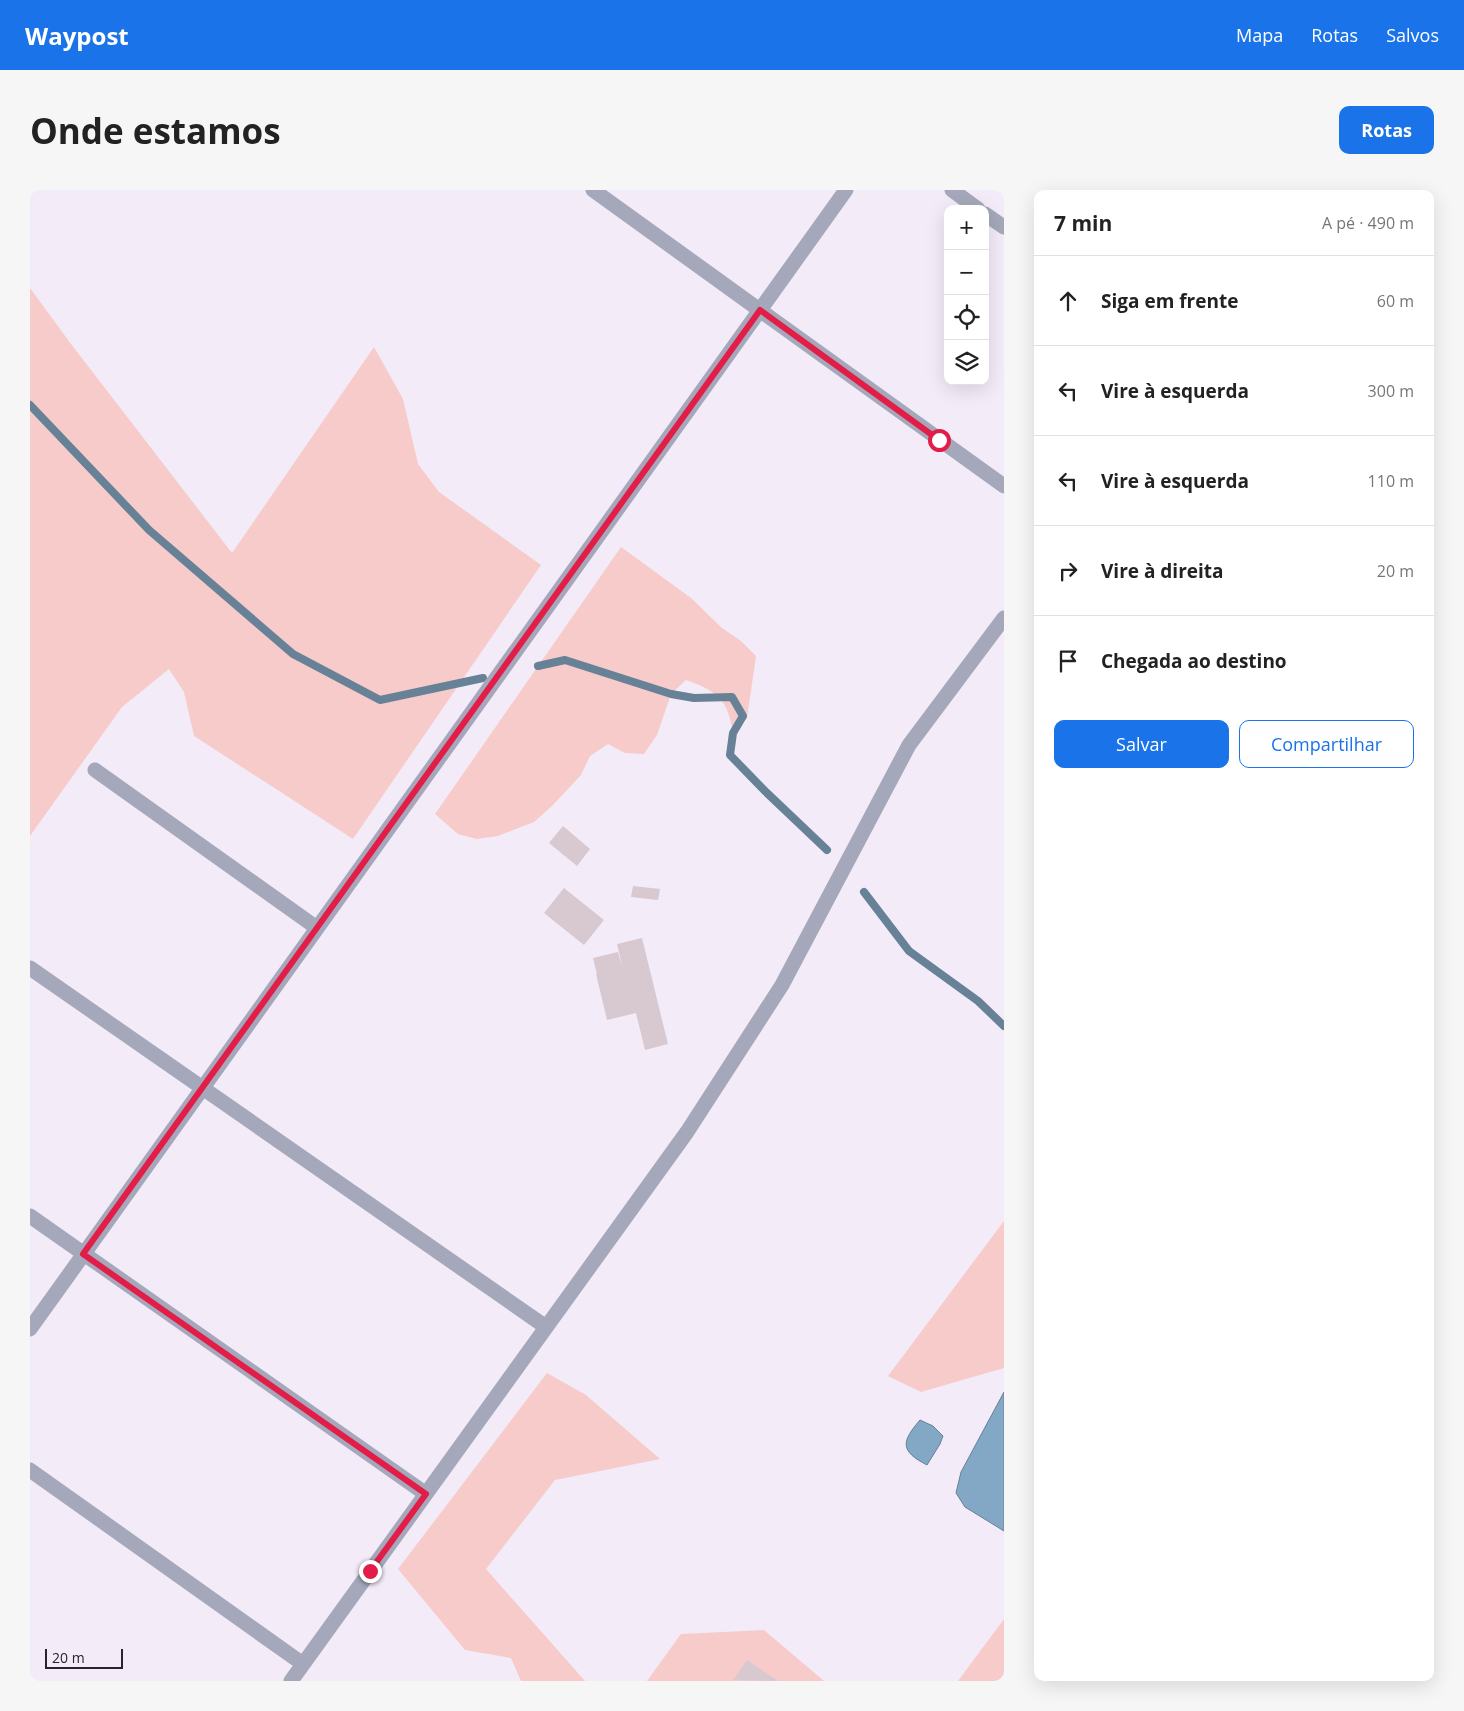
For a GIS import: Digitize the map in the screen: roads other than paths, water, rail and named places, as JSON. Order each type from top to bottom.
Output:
[{"type":"street","points":[[593,190],[1004,486]]},
{"type":"street","points":[[30,1328],[846,190]]},
{"type":"street","points":[[952,190],[973,205]]},
{"type":"street","points":[[989,217],[1004,227]]},
{"type":"street","points":[[291,1681],[687,1132],[782,985],[909,745],[1004,618]]},
{"type":"street","points":[[96,770],[317,928]]},
{"type":"street","points":[[30,968],[546,1328]]},
{"type":"street","points":[[30,1216],[426,1494]]},
{"type":"street","points":[[30,1470],[303,1664]]},
{"type":"water","points":[[1004,1392],[1004,1531],[965,1507],[956,1493],[961,1472]]},
{"type":"water","points":[[920,1420],[933,1426],[943,1436],[927,1465],[912,1455],[906,1446],[909,1434]]},
{"type":"waterway","points":[[30,405],[149,530],[293,654],[380,700],[483,678]]},
{"type":"waterway","points":[[538,666],[565,660],[671,694],[694,698],[732,697],[743,716],[733,733],[730,755],[827,850]]},
{"type":"waterway","points":[[864,892],[909,951],[978,1001],[1004,1026]]}]
